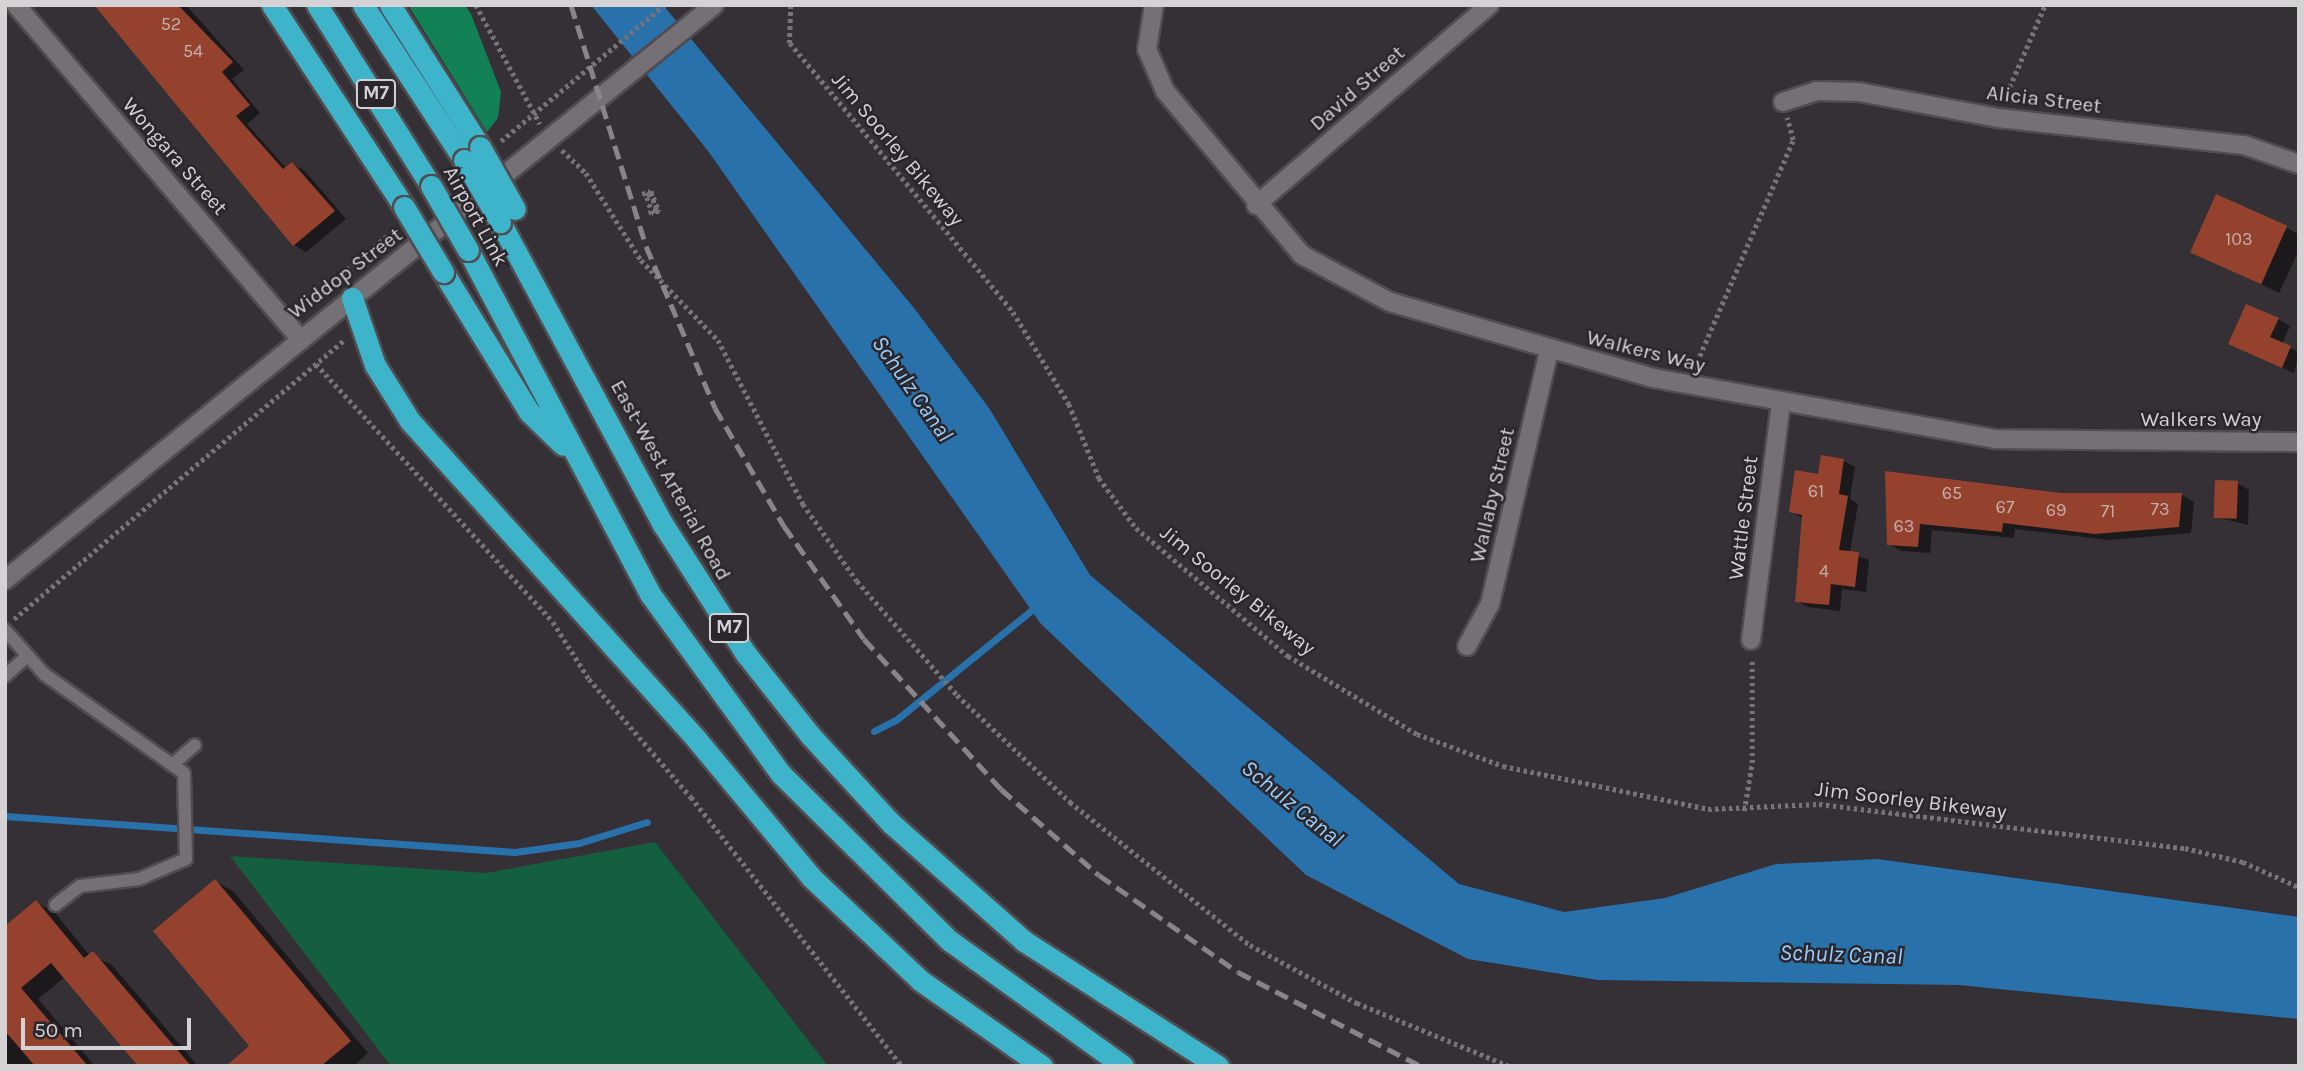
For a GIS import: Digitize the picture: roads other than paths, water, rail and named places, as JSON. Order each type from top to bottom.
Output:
[{"type":"highway","points":[[272,5],[404,207],[529,412],[577,459]]},
{"type":"highway","name":"Airport Link","points":[[317,5],[468,250],[577,459]]},
{"type":"highway","name":"Airport Link","points":[[363,5],[472,153]]},
{"type":"highway","points":[[390,5],[472,153]]},
{"type":"highway","name":"East-West Arterial Road","points":[[472,153],[508,215],[519,251],[664,526],[746,654],[810,735],[891,824],[1024,941],[1218,1066]]},
{"type":"highway","points":[[352,298],[375,365],[418,431],[697,740],[811,877],[921,981],[1042,1066]]},
{"type":"highway","name":"M7","points":[[577,459],[657,605],[781,774],[950,941],[1123,1066]]},
{"type":"street","name":"Wongara Street","points":[[16,5],[299,337]]},
{"type":"street","name":"Widdop Street","points":[[5,580],[299,337],[636,74],[714,5]]},
{"type":"street","name":"Walkers Way","points":[[1154,5],[1147,49],[1156,76],[1256,205],[1303,255],[1350,286],[1549,350],[1689,386],[1994,439],[2299,442]]},
{"type":"street","name":"David Street","points":[[1256,205],[1489,5]]},
{"type":"street","name":"Alicia Street","points":[[1783,102],[1842,90],[1998,118],[2245,145],[2299,164]]},
{"type":"street","name":"Wallaby Street","points":[[1467,646],[1490,604],[1549,350]]},
{"type":"street","name":"Wattle Street","points":[[1751,640],[1781,402]]},
{"type":"lane","points":[[5,628],[26,657],[184,773],[186,859],[139,879],[80,886],[56,905]]},
{"type":"lane","points":[[5,677],[26,657]]},
{"type":"lane","points":[[172,765],[195,745]]},
{"type":"water","name":"Schulz Canal","points":[[591,5],[663,5],[914,308],[989,408],[1090,575],[1459,884],[1564,912],[1665,898],[1776,864],[1877,859],[2299,917],[2299,1019],[1959,985],[1598,980],[1468,959],[1306,875],[1041,624],[708,151]]},
{"type":"waterway","points":[[874,731],[896,720],[1037,606]]},
{"type":"waterway","points":[[5,816],[515,852],[579,843],[647,822]]},
{"type":"railway","points":[[571,5],[646,246],[715,408],[784,526],[864,639],[1001,789],[1099,875],[1238,972],[1421,1066]]}]
